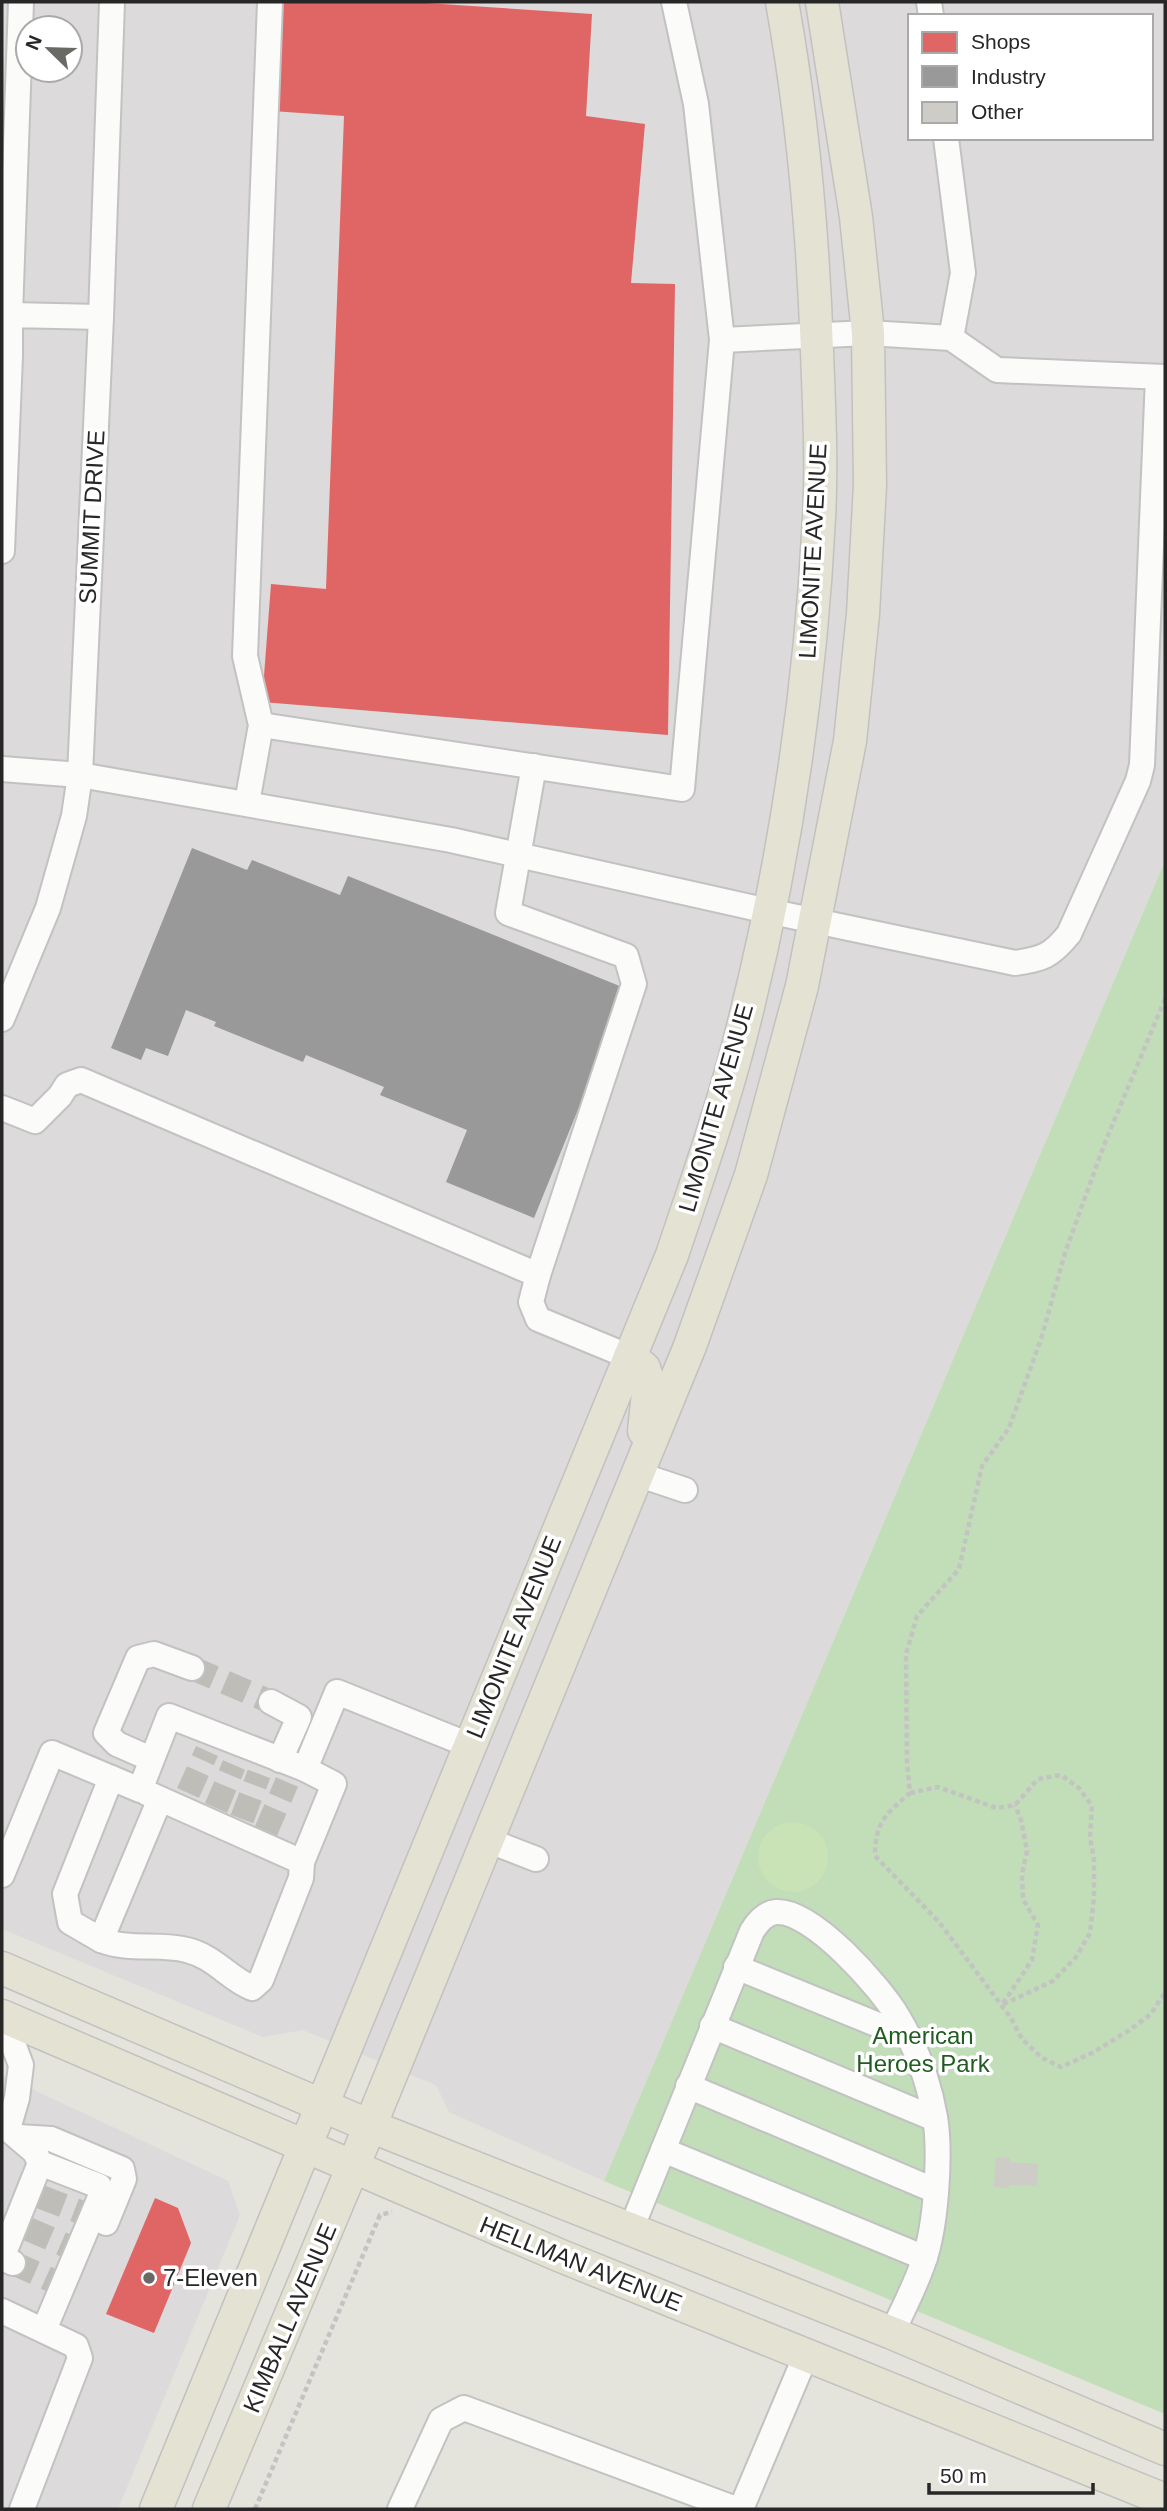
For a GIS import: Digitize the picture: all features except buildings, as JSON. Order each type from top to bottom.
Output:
[{"type":"main road","name":"LIMONITE AVENUE","points":[[304,2147],[671,1255],[707,1152],[736,1054],[768,911],[795,760],[812,611],[819,516],[820,426],[808,182],[796,81],[782,2]]},
{"type":"main road","name":"LIMONITE AVENUE","points":[[370,2126],[690,1346],[751,1175],[802,986],[850,741],[863,614],[870,485],[869,334],[854,204],[822,2]]},
{"type":"main road","points":[[630,1357],[644,1367],[649,1383],[647,1416],[637,1474]]},
{"type":"main road","name":"HELLMAN AVENUE","points":[[2,1968],[370,2126],[892,2333],[1165,2449]]},
{"type":"main road","name":"HELLMAN AVENUE","points":[[3,2016],[561,2256],[1165,2500]]},
{"type":"main road","name":"KIMBALL AVENUE","points":[[209,2509],[370,2126]]},
{"type":"main road","name":"KIMBALL AVENUE","points":[[156,2509],[304,2147]]},
{"type":"street","points":[[2,551],[6,356],[21,2]]},
{"type":"street","name":"SUMMIT DRIVE","points":[[2,1019],[48,908],[74,816],[80,775],[112,2]]},
{"type":"street","points":[[247,803],[261,726],[245,656],[270,2]]},
{"type":"street","points":[[261,726],[682,789],[722,340],[696,104],[674,2]]},
{"type":"street","points":[[946,140],[963,274],[951,338]]},
{"type":"street","points":[[8,300],[101,317]]},
{"type":"street","points":[[2,769],[80,775],[450,840],[768,911],[1015,962],[1040,959],[1056,950],[1069,934],[1138,781],[1142,765],[1162,377],[997,370],[951,338],[869,334],[722,340]]},
{"type":"street","points":[[534,766],[508,913],[626,956],[634,984],[531,1303],[538,1319],[630,1357]]},
{"type":"street","points":[[2,1108],[35,1121],[60,1096],[66,1085],[81,1080],[538,1275]]},
{"type":"street","points":[[637,1474],[685,1490]]},
{"type":"street","points":[[101,1940],[168,1798],[151,1759],[117,1744],[106,1733],[138,1658],[153,1654],[192,1668]]},
{"type":"street","points":[[282,1768],[337,1692],[469,1745]]},
{"type":"street","points":[[271,1702],[299,1717],[282,1768]]},
{"type":"street","points":[[111,1778],[65,1894],[70,1922],[114,1945],[163,1945],[190,1951],[219,1964],[238,1982],[253,1988],[261,1980],[301,1878],[302,1862],[334,1784],[238,1755],[169,1716],[151,1759]]},
{"type":"street","points":[[2,1875],[52,1754],[239,1825],[264,1837],[302,1862]]},
{"type":"street","points":[[487,1840],[536,1859]]},
{"type":"street","points":[[631,2229],[736,1967],[758,1922],[776,1912],[789,1915],[803,1921],[833,1942],[866,1973],[899,2018],[921,2066],[935,2119],[936,2191],[925,2258],[892,2333]]},
{"type":"street","points":[[736,1967],[908,2037]]},
{"type":"street","points":[[3,2016],[21,2065],[17,2098],[7,2134]]},
{"type":"street","points":[[712,2026],[935,2119]]},
{"type":"street","points":[[688,2086],[936,2191]]},
{"type":"street","points":[[7,2134],[35,2152],[40,2163],[36,2194],[22,2227],[2,2258],[13,2263]]},
{"type":"street","points":[[7,2134],[51,2138],[121,2169],[124,2179],[51,2333]]},
{"type":"street","points":[[663,2150],[925,2258]]},
{"type":"street","points":[[40,2163],[99,2186],[101,2195],[86,2215],[57,2283],[51,2333]]},
{"type":"street","points":[[2,2311],[76,2346],[80,2358],[22,2509]]},
{"type":"street","points":[[400,2509],[441,2420],[464,2408],[738,2509],[806,2355]]},
{"type":"path","points":[[910,1793],[907,1763],[906,1654],[917,1616],[960,1569],[982,1466],[1009,1428],[1042,1336],[1065,1253],[1104,1145],[1165,999]]},
{"type":"path","points":[[1002,2005],[1053,1981],[1076,1957],[1090,1933],[1094,1897],[1094,1860],[1090,1837],[1092,1806],[1079,1788],[1061,1775],[1038,1779],[1015,1805],[996,1808],[938,1787],[910,1793],[886,1814],[875,1835],[875,1856],[939,1922],[1002,2005],[1022,2039],[1042,2058],[1061,2067],[1094,2052],[1151,2014],[1165,1992]]},
{"type":"path","points":[[1002,2005],[1032,1960],[1038,1925],[1023,1899],[1027,1851],[1015,1805]]},
{"type":"path","points":[[255,2509],[380,2216],[391,2212],[404,2217]]},
{"type":"shaded area","points":[[2,2],[1165,2],[1165,861],[604,2181],[449,2112],[436,2085],[303,2030],[263,2037],[2,1929]]},
{"type":"shaded area","points":[[2,2075],[228,2181],[240,2215],[118,2509],[2,2509]]},
{"type":"green space","name":"American Heroes Park","points":[[1165,861],[1165,2414],[604,2181]]},
{"type":"green space","points":[[793,1822],[818,1832],[828,1857],[818,1882],[793,1892],[768,1882],[758,1857],[768,1832]]},
{"type":"tunnel","points":[[192,1668],[271,1702]]},
{"type":"tunnel","points":[[188,1793],[207,1751]]},
{"type":"tunnel","points":[[216,1808],[234,1765]]},
{"type":"tunnel","points":[[242,1819],[259,1774]]},
{"type":"tunnel","points":[[266,1831],[287,1782]]},
{"type":"tunnel","points":[[41,2197],[80,2212]]},
{"type":"tunnel","points":[[28,2229],[67,2246]]},
{"type":"tunnel","points":[[13,2263],[51,2280]]},
{"type":"place","name":"7-Eleven","points":[[149,2278]]}]
